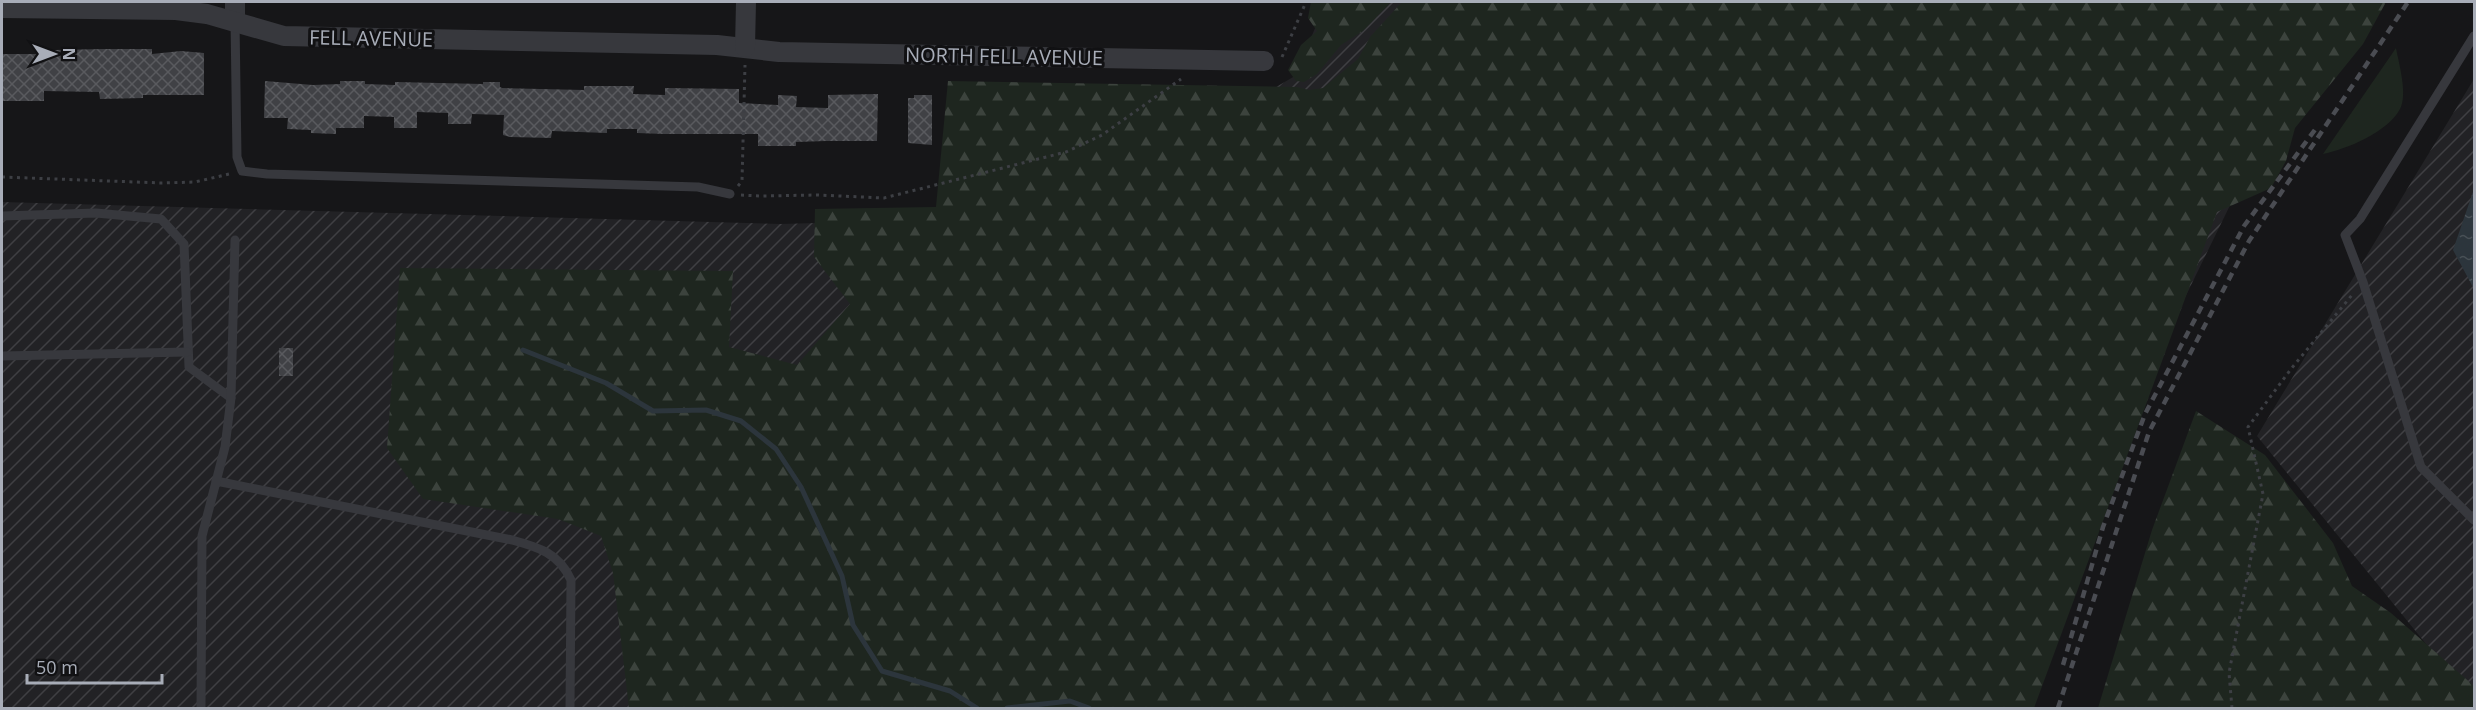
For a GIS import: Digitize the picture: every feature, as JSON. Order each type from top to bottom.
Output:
[{"type":"street","points":[[745,54],[746,2]]},
{"type":"street","name":"FELL AVENUE","points":[[2,8],[176,10],[207,14],[235,11],[250,28],[284,36],[745,54]]},
{"type":"street","name":"NORTH FELL AVENUE","points":[[745,54],[778,52],[1272,61]]},
{"type":"lane","points":[[235,11],[237,157],[242,171],[443,181],[698,188],[730,194]]},
{"type":"lane","points":[[2475,36],[2360,219],[2345,235],[2363,282],[2421,467],[2475,520]]},
{"type":"lane","points":[[2,216],[96,213],[161,219],[184,244],[189,367],[231,398]]},
{"type":"lane","points":[[201,708],[202,536],[225,447],[231,398],[235,240]]},
{"type":"lane","points":[[2,356],[187,352]]},
{"type":"lane","points":[[216,481],[543,548],[555,556],[566,568],[571,580],[570,708]]},
{"type":"path","points":[[1272,61],[1301,17],[1306,2]]},
{"type":"path","points":[[730,194],[742,181],[745,54]]},
{"type":"path","points":[[730,194],[884,198],[1066,152],[1102,135],[1189,73]]},
{"type":"path","points":[[2,177],[195,182],[242,171]]},
{"type":"path","points":[[2232,708],[2229,673],[2263,494],[2248,427],[2363,282]]},
{"type":"shaded area","points":[[1326,2],[2362,2],[2236,193],[2089,494],[2023,708],[2,708],[2,202],[780,224],[968,219],[1159,155],[1295,76]]},
{"type":"shaded area","points":[[2474,79],[2474,703],[2257,436]]},
{"type":"green space","points":[[1311,2],[1391,2],[1363,31],[1341,45],[1317,74],[1304,82],[1296,81],[1288,70],[1301,45],[1317,31],[1308,18]]},
{"type":"green space","points":[[1402,2],[2386,2],[2363,44],[2295,128],[2286,161],[2271,188],[2217,212],[2034,708],[629,708],[613,573],[601,536],[558,519],[423,499],[387,448],[400,268],[733,271],[729,347],[797,365],[850,304],[814,257],[815,209],[936,207],[948,81],[1297,87],[1309,90],[1323,88],[1358,59],[1370,37]]},
{"type":"green space","points":[[2396,48],[2403,88],[2400,109],[2377,132],[2355,144],[2323,154]]},
{"type":"green space","points":[[2196,411],[2265,455],[2333,543],[2352,586],[2391,613],[2474,686],[2472,708],[2098,708],[2152,530]]},
{"type":"water","points":[[2474,189],[2474,289],[2453,250]]},
{"type":"building","points":[[152,49],[152,54],[181,51],[204,53],[204,95],[143,95],[143,98],[100,99],[99,92],[44,91],[44,101],[2,101],[2,54],[55,54],[55,50]]},
{"type":"building","points":[[265,81],[313,85],[340,84],[340,81],[365,81],[365,84],[395,85],[395,82],[483,84],[483,82],[500,82],[502,88],[584,90],[584,86],[634,86],[633,94],[665,95],[665,88],[739,89],[739,103],[778,105],[778,95],[797,96],[796,107],[828,108],[828,95],[878,94],[877,141],[796,142],[796,146],[758,146],[758,134],[637,133],[637,129],[607,129],[607,133],[552,131],[551,138],[510,137],[503,135],[504,115],[472,114],[471,124],[448,124],[448,113],[417,112],[417,128],[394,128],[394,117],[364,116],[364,128],[336,128],[336,134],[311,133],[311,130],[287,129],[288,118],[264,118]]},
{"type":"building","points":[[914,95],[932,95],[932,145],[908,143],[908,98],[914,98]]},
{"type":"building","points":[[279,348],[293,348],[293,376],[279,376]]},
{"type":"waterway","points":[[523,350],[606,383],[653,411],[706,410],[741,421],[776,449],[801,487],[842,576],[853,625],[882,671],[950,691],[977,708]]},
{"type":"waterway","points":[[1007,708],[1070,701],[1089,708]]},
{"type":"railway","points":[[2058,708],[2149,432],[2249,241],[2408,2]]},
{"type":"railway","points":[[2063,665],[2103,527],[2145,414],[2244,226],[2317,127]]}]
